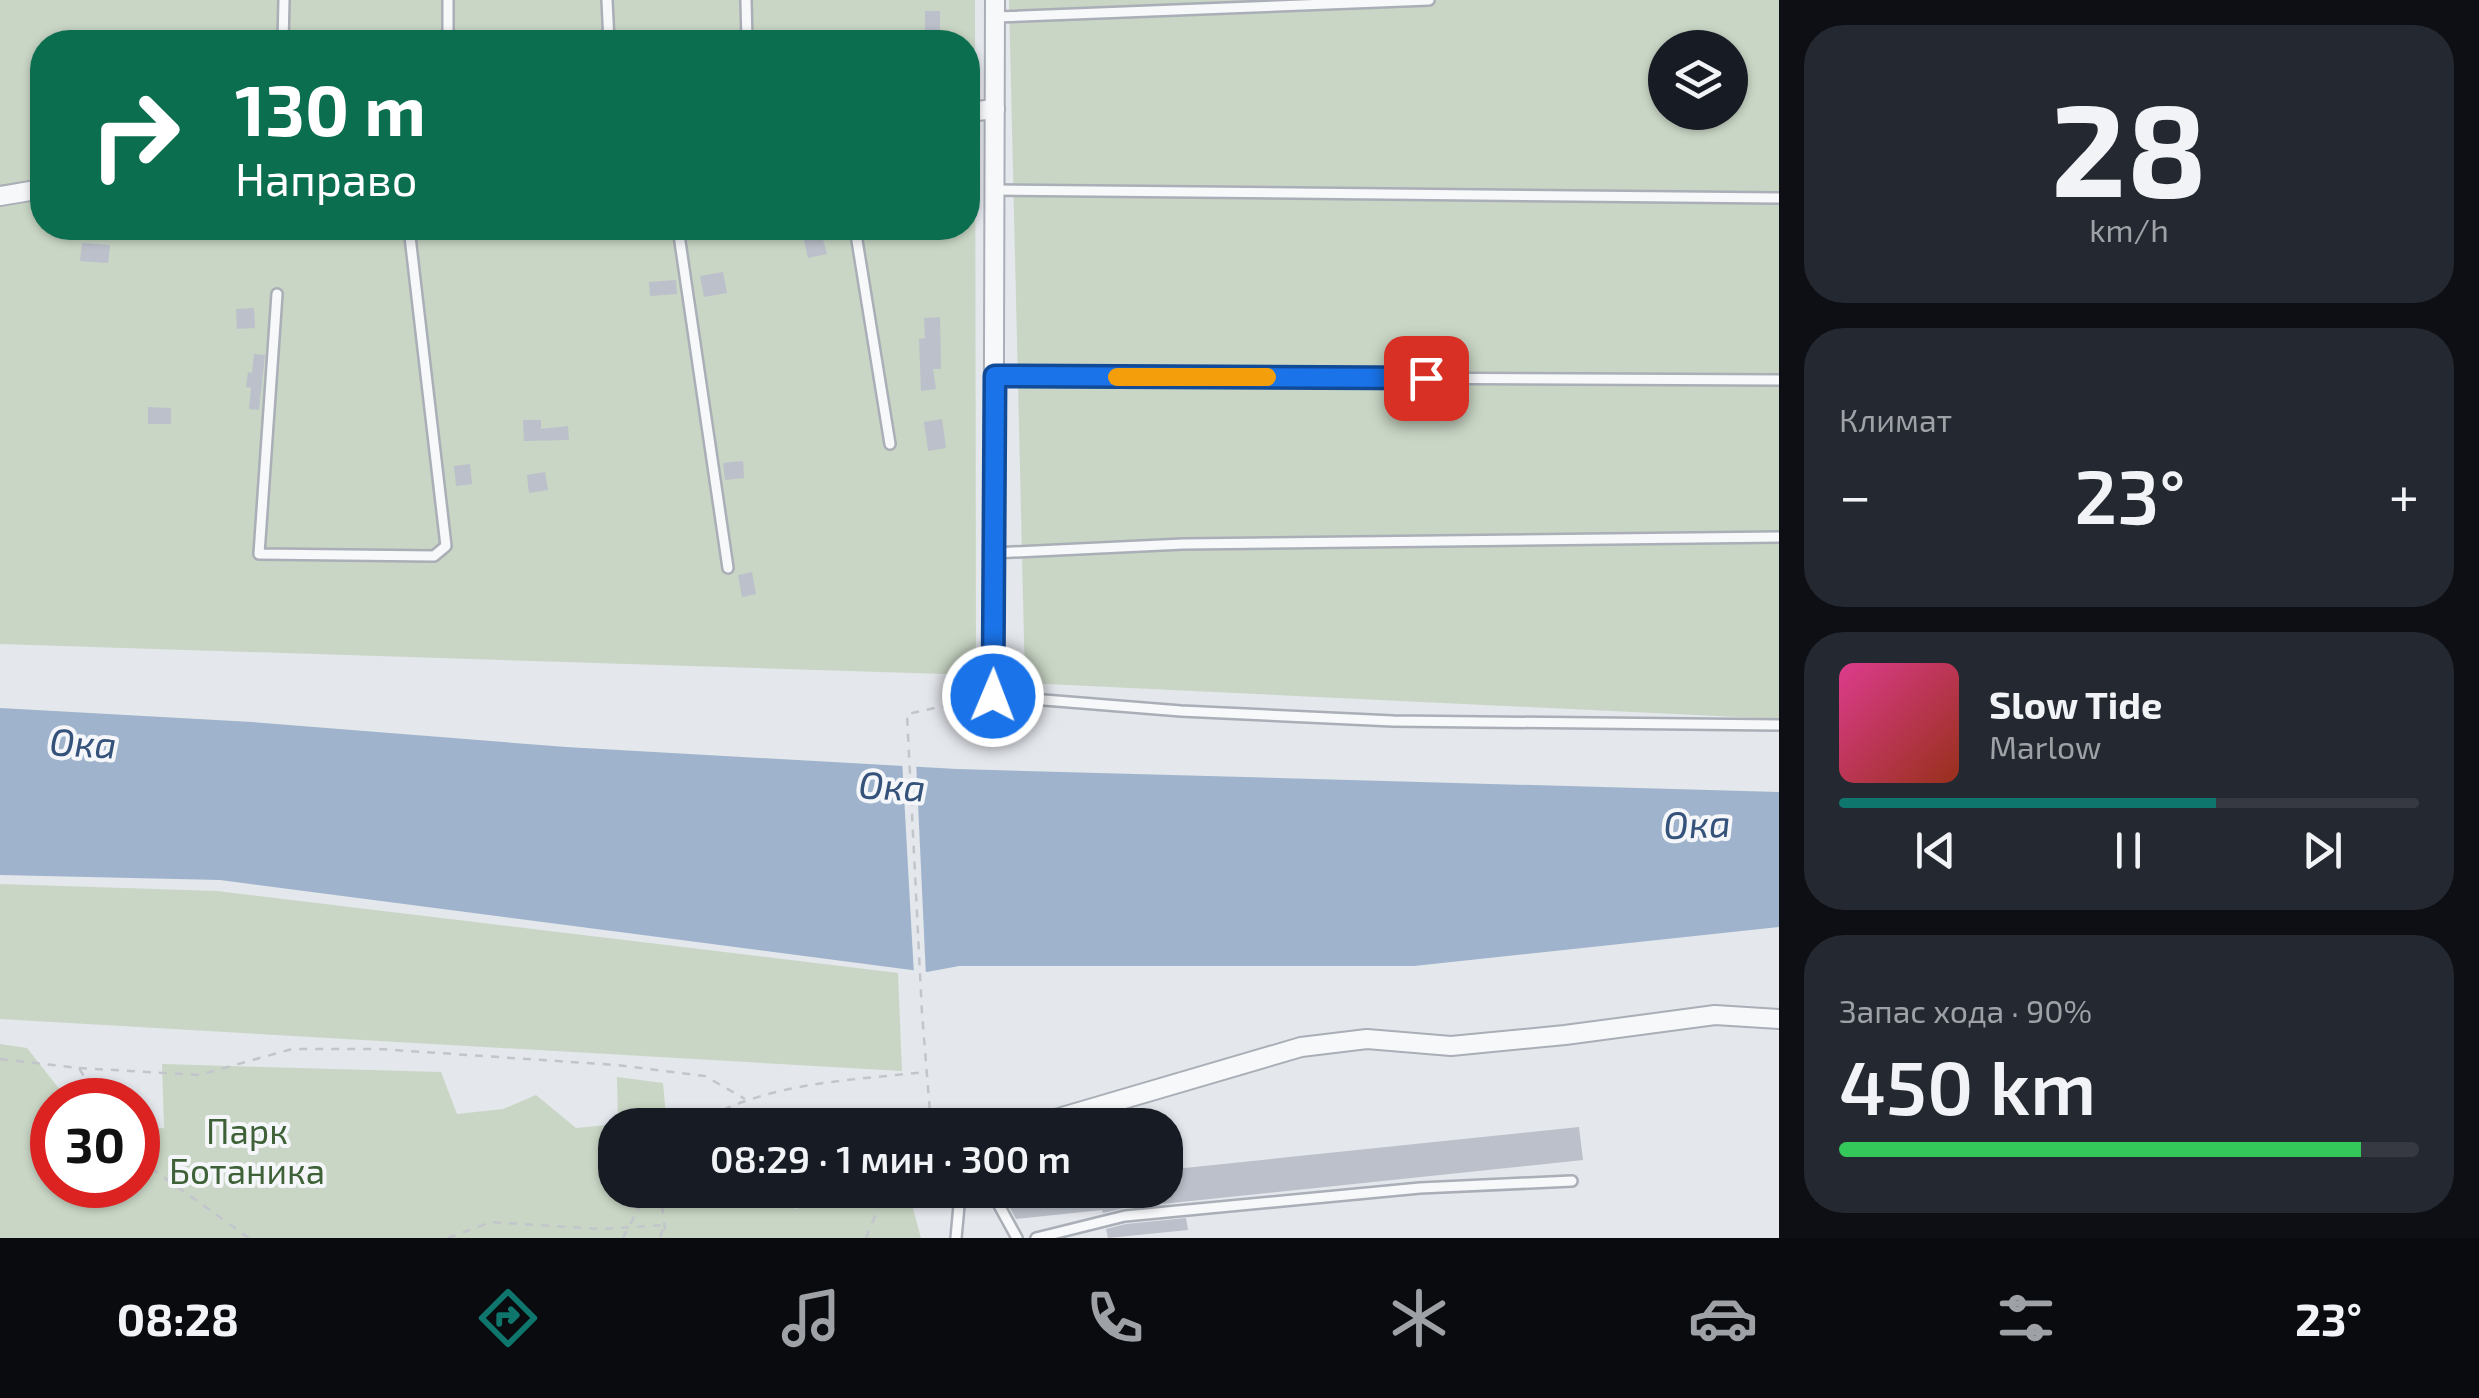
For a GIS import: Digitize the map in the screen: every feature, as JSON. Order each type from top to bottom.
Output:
[{"type":"street","points":[[993,696],[996,9]]},
{"type":"street","points":[[980,111],[995,109]]},
{"type":"street","points":[[0,196],[30,191]]},
{"type":"street","points":[[1091,1108],[1301,1046],[1367,1039],[1451,1046],[1565,1036],[1714,1015],[1779,1019]]},
{"type":"lane","points":[[283,30],[284,0]]},
{"type":"lane","points":[[448,0],[448,30]]},
{"type":"lane","points":[[607,0],[608,30]]},
{"type":"lane","points":[[746,0],[747,30]]},
{"type":"lane","points":[[996,9],[1429,0]]},
{"type":"lane","points":[[996,190],[1779,198]]},
{"type":"lane","points":[[277,294],[259,554],[434,556],[446,546],[409,240]]},
{"type":"lane","points":[[680,240],[728,568]]},
{"type":"lane","points":[[857,240],[890,444]]},
{"type":"lane","points":[[995,376],[1779,380]]},
{"type":"lane","points":[[994,553],[1183,544],[1779,537]]},
{"type":"lane","points":[[993,696],[1393,721],[1779,724]]},
{"type":"lane","points":[[1036,1238],[1125,1216],[1420,1188],[1572,1181]]},
{"type":"lane","points":[[956,1238],[959,1208]]},
{"type":"lane","points":[[1001,1208],[1018,1238]]},
{"type":"path","points":[[929,1108],[907,714],[993,696]]},
{"type":"path","points":[[0,1058],[79,1068],[199,1075],[292,1049],[378,1049],[616,1065],[705,1076],[745,1099]]},
{"type":"path","points":[[79,1068],[85,1078]]},
{"type":"path","points":[[728,1108],[745,1099],[796,1086],[926,1072]]},
{"type":"path","points":[[160,1175],[249,1238]]},
{"type":"path","points":[[624,1238],[639,1208]]},
{"type":"path","points":[[662,1208],[663,1238]]},
{"type":"path","points":[[866,1238],[878,1208]]},
{"type":"path","points":[[448,1238],[491,1222],[601,1229],[664,1225]]},
{"type":"green space","points":[[0,0],[975,0],[975,30],[30,30],[30,240],[975,240],[976,675],[0,644]]},
{"type":"green space","points":[[1009,0],[1779,0],[1779,719],[1025,683]]},
{"type":"green space","points":[[0,884],[217,891],[898,973],[902,1071],[0,1019]]},
{"type":"green space","name":"Парк Ботаника","points":[[0,1044],[27,1048],[51,1078],[30,1078],[30,1208],[160,1208],[162,1064],[441,1072],[457,1114],[503,1109],[536,1095],[576,1128],[598,1126],[598,1208],[913,1208],[921,1238],[0,1238]]},
{"type":"green space","name":"Парк Ботаника","points":[[617,1077],[663,1083],[665,1108],[618,1108]]},
{"type":"water","name":"Ока","points":[[0,708],[957,769],[1779,792],[1779,927],[1414,966],[959,966],[927,972],[220,880],[0,875]]},
{"type":"pier","points":[[902,759],[916,760],[926,977],[914,975]]},
{"type":"building","points":[[925,11],[940,11],[940,30],[925,30]]},
{"type":"building","points":[[804,240],[823,240],[827,254],[808,258]]},
{"type":"building","points":[[82,243],[110,245],[108,263],[80,261]]},
{"type":"building","points":[[723,272],[727,293],[704,297],[700,276]]},
{"type":"building","points":[[676,280],[677,294],[650,296],[649,282]]},
{"type":"building","points":[[254,308],[255,328],[237,329],[236,309]]},
{"type":"building","points":[[940,317],[941,369],[933,369],[936,389],[921,391],[919,339],[925,338],[924,318]]},
{"type":"building","points":[[254,354],[265,355],[259,410],[249,409],[251,388],[246,387]]},
{"type":"building","points":[[148,407],[171,408],[171,424],[148,424]]},
{"type":"building","points":[[942,419],[946,448],[928,451],[924,422]]},
{"type":"building","points":[[523,420],[541,420],[541,429],[568,426],[569,440],[524,441]]},
{"type":"building","points":[[743,461],[744,478],[725,480],[723,463]]},
{"type":"building","points":[[470,464],[472,484],[456,486],[454,466]]},
{"type":"building","points":[[545,472],[548,490],[529,493],[527,475]]},
{"type":"building","points":[[752,572],[756,594],[742,597],[738,575]]},
{"type":"building","points":[[1579,1127],[1583,1160],[1183,1202],[1183,1168]]},
{"type":"building","points":[[1010,1208],[1124,1208],[1103,1213],[1102,1210],[1016,1219]]},
{"type":"building","points":[[1186,1218],[1188,1230],[1108,1238],[1106,1229],[1126,1224]]},
{"type":"slow traffic","points":[[1117,377],[1267,377]]},
{"type":"route","points":[[993,696],[995,376],[1426,378]]}]
